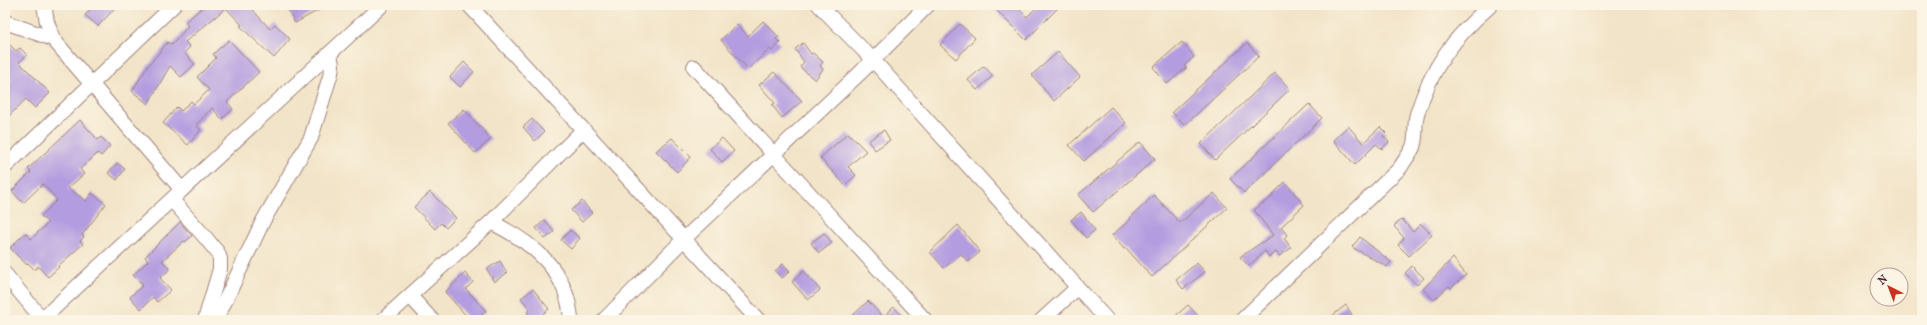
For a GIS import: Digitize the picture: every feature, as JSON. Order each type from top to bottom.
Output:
[{"type":"street","points":[[44,5],[47,22],[53,39],[182,190]]},
{"type":"street","points":[[5,167],[174,5]]},
{"type":"street","points":[[5,274],[42,319],[382,5]]},
{"type":"street","points":[[469,5],[758,320]]},
{"type":"street","points":[[819,5],[873,60],[1107,320]]},
{"type":"street","points":[[604,320],[684,239],[873,60],[928,5]]},
{"type":"street","points":[[1242,320],[1400,168],[1414,146],[1416,116],[1428,84],[1442,56],[1482,8]]},
{"type":"street","points":[[5,22],[53,39]]},
{"type":"street","points":[[216,320],[263,221],[311,138],[331,73],[332,65],[330,54]]},
{"type":"street","points":[[694,67],[925,320]]},
{"type":"street","points":[[383,320],[491,222],[583,130]]},
{"type":"street","points":[[172,200],[218,252],[220,259],[220,269],[205,320]]},
{"type":"street","points":[[491,222],[510,232],[542,254],[568,298],[571,320]]},
{"type":"street","points":[[1042,320],[1077,288]]},
{"type":"street","points":[[410,296],[432,320]]},
{"type":"building","points":[[95,5],[118,5],[98,26],[85,15]]},
{"type":"building","points":[[205,5],[248,5],[270,29],[275,24],[290,39],[274,58],[240,26],[242,25],[226,8],[185,42],[190,47],[184,53],[195,64],[181,77],[170,66],[148,104],[132,91],[148,66],[168,42],[172,45],[188,26],[185,22]]},
{"type":"building","points":[[286,5],[328,5],[295,23]]},
{"type":"building","points":[[991,5],[1015,5],[1027,17],[1039,5],[1061,5],[1026,40]]},
{"type":"building","points":[[763,21],[779,37],[776,39],[780,43],[772,51],[770,49],[748,69],[721,40],[737,24],[748,36]]},
{"type":"building","points":[[960,24],[975,38],[956,59],[940,45]]},
{"type":"building","points":[[5,40],[16,51],[20,48],[27,55],[19,62],[50,93],[35,108],[26,99],[5,120],[5,86],[12,79],[5,71]]},
{"type":"building","points":[[229,40],[259,72],[227,102],[233,109],[222,119],[212,108],[196,125],[201,130],[188,145],[163,123],[177,107],[181,111],[191,101],[194,104],[209,90],[197,77],[216,58],[213,54]]},
{"type":"building","points":[[1182,42],[1194,57],[1184,66],[1186,68],[1167,84],[1153,67]]},
{"type":"building","points":[[803,43],[811,54],[813,53],[823,62],[820,66],[823,69],[815,80],[800,67],[804,62],[795,49]]},
{"type":"building","points":[[1247,43],[1259,56],[1185,125],[1172,112]]},
{"type":"building","points":[[1058,52],[1080,77],[1054,101],[1032,75]]},
{"type":"building","points":[[464,62],[474,72],[460,87],[450,77]]},
{"type":"building","points":[[984,66],[993,76],[977,90],[968,80]]},
{"type":"building","points":[[774,72],[802,101],[782,118],[772,105],[775,103],[759,85]]},
{"type":"building","points":[[1275,73],[1290,89],[1215,160],[1201,144]]},
{"type":"building","points":[[1309,104],[1322,118],[1244,193],[1230,179]]},
{"type":"building","points":[[1111,107],[1126,123],[1084,161],[1069,145]]},
{"type":"building","points":[[464,109],[491,139],[475,153],[448,123]]},
{"type":"building","points":[[532,119],[544,132],[535,141],[523,127]]},
{"type":"building","points":[[80,120],[98,140],[101,137],[110,146],[101,156],[98,153],[80,169],[84,174],[68,188],[86,201],[92,193],[106,204],[82,235],[84,237],[80,241],[83,244],[48,277],[38,266],[35,270],[28,263],[27,265],[10,248],[25,233],[31,239],[48,223],[41,216],[57,200],[43,184],[23,203],[12,191],[31,172],[28,169]]},
{"type":"building","points":[[1348,126],[1363,143],[1380,127],[1386,133],[1383,136],[1389,142],[1382,149],[1376,144],[1355,165],[1333,140]]},
{"type":"building","points":[[884,130],[890,140],[875,150],[868,141]]},
{"type":"building","points":[[848,133],[866,151],[848,167],[856,175],[845,185],[820,158]]},
{"type":"building","points":[[672,138],[691,157],[677,172],[656,151]]},
{"type":"building","points":[[722,138],[734,151],[722,162],[710,149]]},
{"type":"building","points":[[1140,142],[1155,159],[1093,212],[1078,195]]},
{"type":"building","points":[[117,163],[125,169],[117,180],[108,173]]},
{"type":"building","points":[[1285,182],[1304,205],[1281,227],[1287,235],[1284,238],[1291,248],[1279,256],[1276,252],[1269,257],[1265,251],[1249,266],[1240,257],[1273,235],[1254,210],[1273,196],[1272,195]]},
{"type":"building","points":[[430,192],[456,218],[446,228],[441,223],[435,229],[414,207]]},
{"type":"building","points":[[1214,193],[1227,208],[1152,277],[1112,235],[1131,219],[1130,218],[1154,195],[1180,223]]},
{"type":"building","points":[[582,201],[592,213],[582,222],[571,210]]},
{"type":"building","points":[[1081,212],[1095,230],[1086,238],[1071,220]]},
{"type":"building","points":[[1402,219],[1413,232],[1421,224],[1432,235],[1409,256],[1398,245],[1404,238],[1394,226]]},
{"type":"building","points":[[545,220],[554,232],[545,239],[536,228]]},
{"type":"building","points":[[180,222],[192,236],[185,242],[184,241],[162,261],[170,269],[160,278],[171,290],[157,302],[153,297],[141,309],[130,297],[143,285],[133,275],[148,261],[145,257]]},
{"type":"building","points":[[958,225],[980,252],[968,262],[961,254],[944,268],[930,252]]},
{"type":"building","points":[[570,230],[580,238],[571,249],[561,240]]},
{"type":"building","points":[[824,233],[832,243],[819,253],[811,243]]},
{"type":"building","points":[[1360,237],[1391,262],[1387,267],[1352,247]]},
{"type":"building","points":[[1453,258],[1466,275],[1451,288],[1449,286],[1434,300],[1423,289]]},
{"type":"building","points":[[500,261],[507,273],[494,282],[487,269]]},
{"type":"building","points":[[1197,263],[1205,272],[1183,289],[1176,280]]},
{"type":"building","points":[[783,264],[790,271],[782,278],[775,271]]},
{"type":"building","points":[[1412,266],[1424,278],[1417,285],[1405,273]]},
{"type":"building","points":[[804,271],[820,290],[808,300],[792,282]]},
{"type":"building","points":[[465,273],[473,282],[466,289],[486,311],[476,320],[470,320],[445,292]]},
{"type":"building","points":[[533,289],[549,309],[535,320],[527,312],[530,309],[521,298]]},
{"type":"building","points":[[868,301],[883,317],[894,307],[906,320],[848,320]]},
{"type":"building","points":[[1188,305],[1202,320],[1171,320]]},
{"type":"building","points":[[1346,305],[1352,315],[1345,320],[1327,320]]}]
